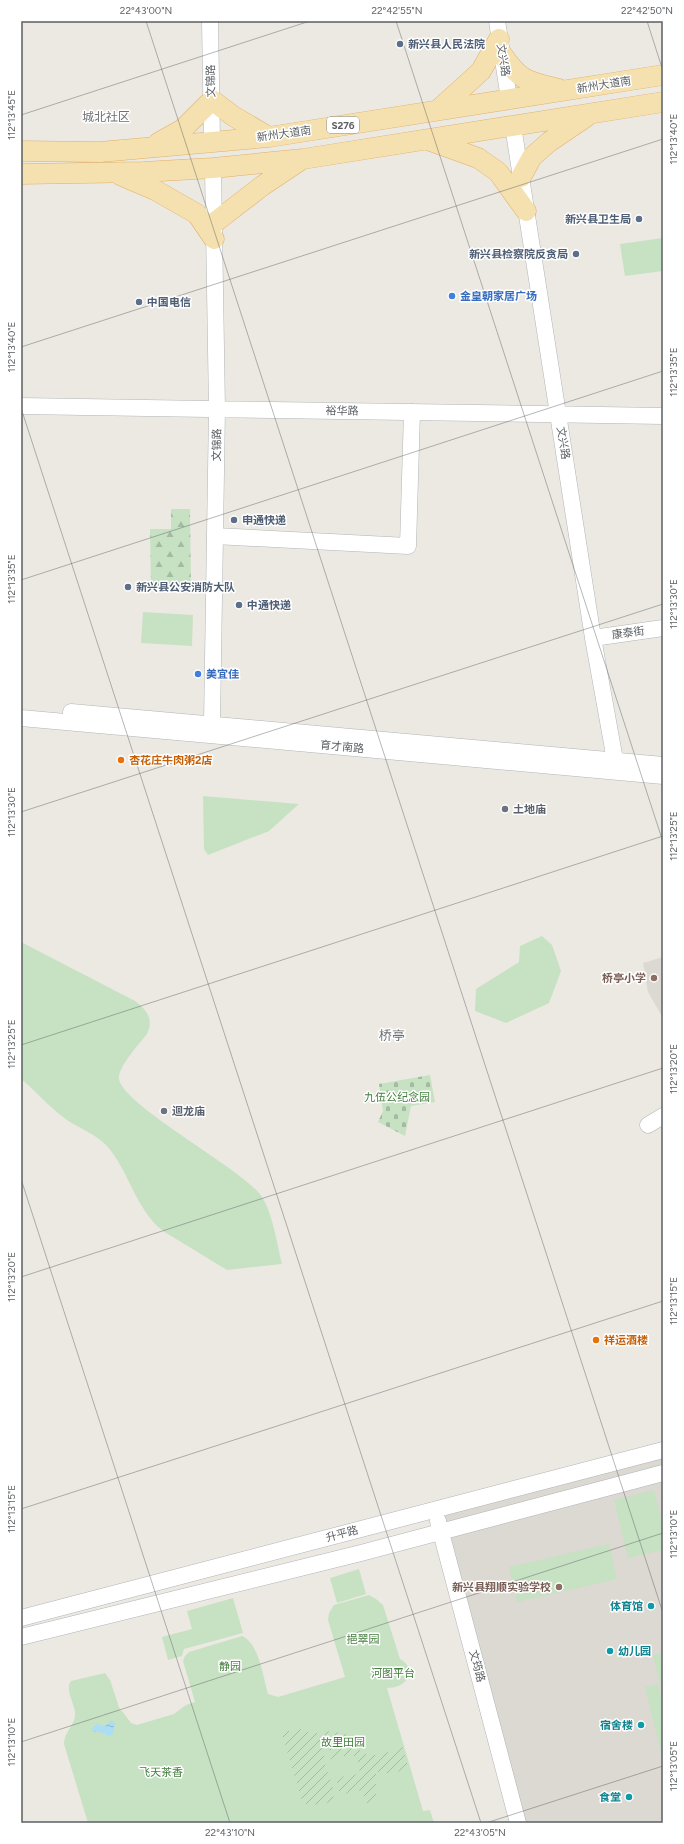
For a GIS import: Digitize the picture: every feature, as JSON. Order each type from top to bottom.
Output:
[{"type":"main road","points":[[499,38],[512,69],[522,78],[567,90]]},
{"type":"main road","points":[[438,110],[481,71],[499,38]]},
{"type":"main road","name":"新州大道南","points":[[21,151],[100,152],[269,137],[663,75]]},
{"type":"main road","points":[[150,147],[183,129],[212,100],[233,116],[269,137]]},
{"type":"main road","points":[[21,174],[116,173],[213,168],[303,159],[663,102]]},
{"type":"main road","points":[[521,177],[532,157],[549,142],[592,113]]},
{"type":"main road","points":[[426,140],[478,158],[498,172],[526,211]]},
{"type":"main road","points":[[116,173],[155,190],[197,214],[214,231],[262,186],[303,159]]},
{"type":"street","name":"文锦路","points":[[210,21],[212,141]]},
{"type":"street","name":"文兴路","points":[[499,38],[509,100]]},
{"type":"street","name":"文兴路","points":[[513,126],[593,638],[615,760]]},
{"type":"street","name":"文锦路","points":[[212,723],[217,409],[213,168]]},
{"type":"street","name":"裕华路","points":[[21,406],[663,416]]},
{"type":"street","points":[[215,536],[408,546],[412,412]]},
{"type":"street","name":"康泰街","points":[[593,638],[663,628]]},
{"type":"street","name":"育才南路","points":[[21,708],[212,723],[663,765]]},
{"type":"street","name":"育才南路","points":[[21,718],[663,776]]},
{"type":"street","points":[[648,1125],[663,1116]]},
{"type":"street","name":"升平路","points":[[21,1618],[663,1450]]},
{"type":"street","name":"升平路","points":[[21,1637],[441,1532],[663,1473]]},
{"type":"street","name":"文筠路","points":[[436,1510],[518,1823]]},
{"type":"shaded area","name":"桥亭小学","points":[[663,957],[663,1018],[648,992],[643,963]]},
{"type":"shaded area","name":"新兴县翔顺实验学校","points":[[663,1450],[663,1823],[518,1823],[435,1510]]},
{"type":"green space","points":[[663,238],[663,271],[625,276],[620,244]]},
{"type":"green space","points":[[171,509],[190,509],[191,590],[151,590],[150,529],[171,529]]},
{"type":"green space","points":[[143,612],[193,615],[192,646],[141,643]]},
{"type":"green space","points":[[203,796],[299,804],[269,831],[208,855],[204,849]]},
{"type":"green space","points":[[542,936],[552,945],[561,971],[549,1003],[506,1023],[475,1011],[476,989],[519,962],[520,946]]},
{"type":"green space","points":[[21,942],[135,1001],[146,1011],[150,1024],[149,1029],[147,1034],[125,1062],[119,1074],[119,1079],[125,1090],[139,1104],[228,1167],[259,1193],[264,1200],[271,1217],[282,1264],[227,1270],[163,1231],[153,1222],[146,1212],[121,1166],[106,1145],[61,1115],[21,1079]]},
{"type":"green space","name":"九伍公纪念园","points":[[430,1075],[435,1102],[411,1106],[405,1136],[378,1122],[383,1111],[379,1084]]},
{"type":"green space","points":[[654,1490],[663,1527],[663,1550],[628,1558],[614,1500]]},
{"type":"green space","points":[[609,1544],[617,1579],[517,1602],[509,1567]]},
{"type":"green space","points":[[359,1569],[366,1594],[337,1603],[330,1578]]},
{"type":"green space","points":[[369,1595],[383,1605],[400,1659],[406,1663],[409,1668],[408,1678],[404,1682],[400,1685],[387,1688],[423,1811],[430,1810],[434,1823],[88,1823],[64,1744],[64,1740],[75,1719],[74,1706],[69,1693],[69,1685],[71,1681],[105,1673],[110,1680],[120,1710],[131,1723],[137,1725],[174,1714],[186,1705],[195,1702],[183,1661],[189,1652],[242,1636],[253,1646],[260,1661],[268,1694],[278,1697],[345,1677],[328,1620],[329,1613],[334,1605]]},
{"type":"green space","points":[[233,1598],[243,1633],[184,1649],[182,1656],[168,1660],[162,1637],[192,1629],[187,1611]]},
{"type":"green space","points":[[663,1653],[663,1697],[653,1655]]},
{"type":"green space","points":[[658,1684],[663,1704],[663,1761],[645,1687]]},
{"type":"green space","points":[[298,1728],[313,1733],[329,1731],[324,1752],[324,1759],[334,1792],[333,1798],[328,1802],[319,1804],[303,1804],[281,1731],[294,1731]]},
{"type":"green space","name":"故里田园","points":[[334,1732],[345,1733],[355,1746],[362,1752],[372,1755],[383,1754],[402,1745],[408,1767],[393,1774],[376,1772],[376,1796],[369,1809],[362,1790],[340,1795],[337,1782],[344,1776],[359,1774],[360,1764],[353,1755],[335,1757],[329,1760],[329,1753]]},
{"type":"water","points":[[109,1721],[113,1721],[115,1724],[113,1734],[109,1736],[100,1732],[93,1732],[92,1729],[95,1725],[99,1724],[100,1726],[109,1724]]},
{"type":"place","name":"新兴县人民法院","points":[[400,44]]},
{"type":"place","name":"新兴县卫生局","points":[[639,219]]},
{"type":"place","name":"新兴县检察院反贪局","points":[[576,254]]},
{"type":"place","name":"金皇朝家居广场","points":[[452,296]]},
{"type":"place","name":"中国电信","points":[[139,302]]},
{"type":"place","name":"申通快递","points":[[234,520]]},
{"type":"place","name":"新兴县公安消防大队","points":[[128,587]]},
{"type":"place","name":"中通快递","points":[[239,605]]},
{"type":"place","name":"美宜佳","points":[[198,674]]},
{"type":"place","name":"杏花庄牛肉粥2店","points":[[121,760]]},
{"type":"place","name":"土地庙","points":[[505,809]]},
{"type":"place","name":"桥亭小学","points":[[654,978]]},
{"type":"place","name":"迴龙庙","points":[[164,1111]]},
{"type":"place","name":"祥运酒楼","points":[[596,1340]]},
{"type":"place","name":"新兴县翔顺实验学校","points":[[559,1587]]},
{"type":"place","name":"体育馆","points":[[651,1606]]},
{"type":"place","name":"幼儿园","points":[[610,1651]]},
{"type":"place","name":"宿舍楼","points":[[641,1725]]},
{"type":"place","name":"食堂","points":[[629,1797]]},
{"type":"district","name":"城北社区","points":[[106,117]]},
{"type":"district","name":"桥亭","points":[[392,1035]]},
{"type":"park label","name":"挹翠园","points":[[363,1639]]},
{"type":"park label","name":"静园","points":[[230,1666]]},
{"type":"park label","name":"河图平台","points":[[393,1673]]},
{"type":"park label","name":"飞天茶香","points":[[161,1772]]}]
